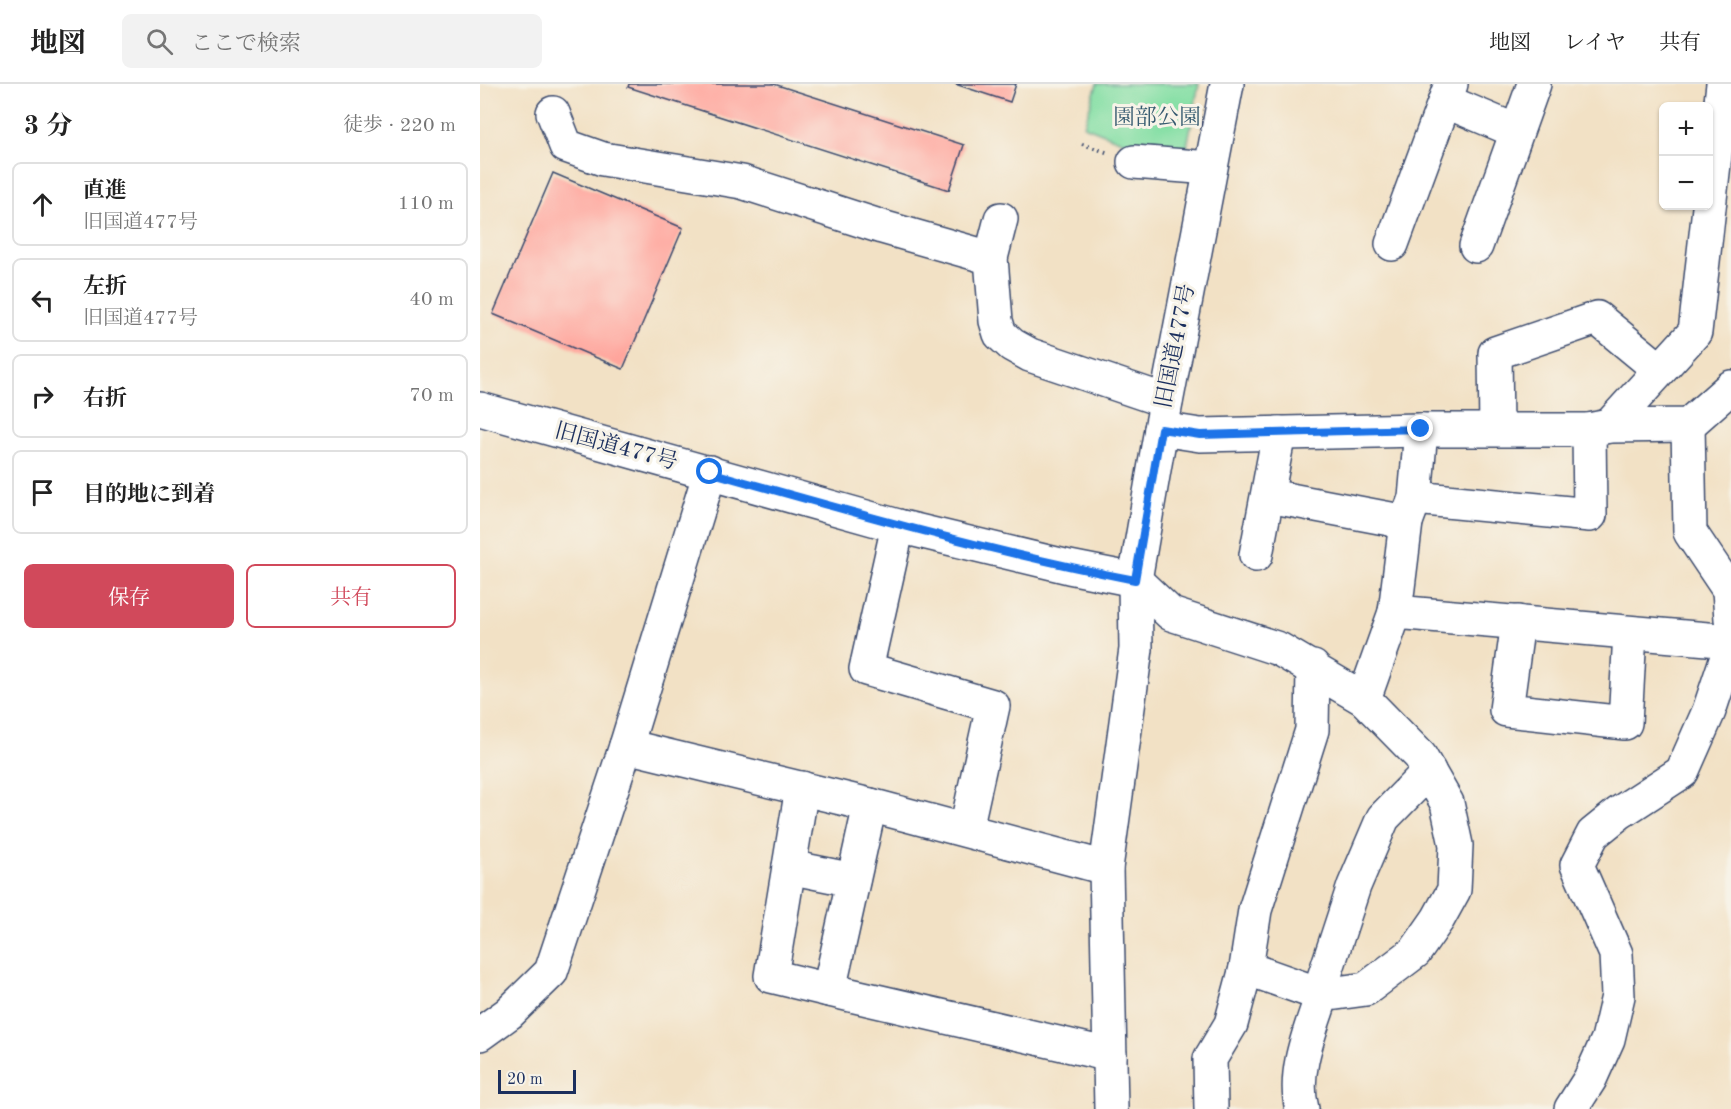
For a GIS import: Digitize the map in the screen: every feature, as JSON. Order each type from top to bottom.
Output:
[{"type":"street","name":"旧国道477号","points":[[480,410],[898,526],[1069,567],[1135,580],[1163,415],[1227,84]]},
{"type":"street","points":[[1476,246],[1534,84]]},
{"type":"street","points":[[1269,496],[1410,510],[1590,515],[1599,428],[1660,370],[1695,332],[1723,84]]},
{"type":"street","points":[[1392,244],[1448,93],[1516,131]]},
{"type":"street","points":[[553,113],[566,146],[603,159],[742,182],[882,227],[991,258]]},
{"type":"street","points":[[1134,162],[1210,168]]},
{"type":"street","points":[[1001,219],[991,258],[996,321],[1000,334],[1012,345],[1030,355],[1163,415],[1200,435],[1688,425],[1731,387]]},
{"type":"street","points":[[1496,429],[1495,353],[1597,318],[1660,370]]},
{"type":"street","points":[[1688,425],[1690,532],[1729,590],[1731,619]]},
{"type":"street","points":[[1364,699],[1395,612],[1421,429]]},
{"type":"street","points":[[1256,555],[1269,496],[1279,432]]},
{"type":"street","points":[[480,1034],[509,1013],[551,972],[626,746],[710,472]]},
{"type":"street","points":[[898,526],[866,669],[993,706],[966,830]]},
{"type":"street","points":[[1135,580],[1171,614],[1279,649],[1364,699],[1420,756],[1447,803],[1456,845],[1454,890],[1438,919],[1415,952],[1366,988],[1321,994],[1245,968]]},
{"type":"street","points":[[1111,1109],[1106,868],[1136,649],[1135,580]]},
{"type":"street","points":[[1395,612],[1731,643],[1709,711],[1682,772],[1619,813],[1593,834],[1577,866],[1616,954],[1618,996],[1608,1039],[1590,1079],[1571,1109]]},
{"type":"street","points":[[1518,622],[1506,710],[1625,723],[1630,633]]},
{"type":"street","points":[[1211,1109],[1210,1059],[1231,1024],[1245,968],[1255,910],[1312,730],[1313,667]]},
{"type":"street","points":[[626,746],[870,805],[1106,868]]},
{"type":"street","points":[[1302,1109],[1300,1074],[1304,1054],[1354,886],[1383,818],[1429,771]]},
{"type":"street","points":[[802,788],[771,976],[1110,1055]]},
{"type":"street","points":[[830,990],[870,805]]},
{"type":"street","points":[[789,867],[853,880]]},
{"type":"green space","name":"園部公園","points":[[1097,84],[1199,84],[1185,157],[1137,147],[1084,126]]},
{"type":"building","points":[[629,84],[774,84],[964,145],[949,190],[628,87]]},
{"type":"building","points":[[955,84],[1016,84],[1010,102]]},
{"type":"building","points":[[553,173],[683,228],[623,369],[493,314]]},
{"type":"route","points":[[710,472],[898,526],[1069,567],[1135,580],[1161,429],[1200,435],[1421,429]]}]
